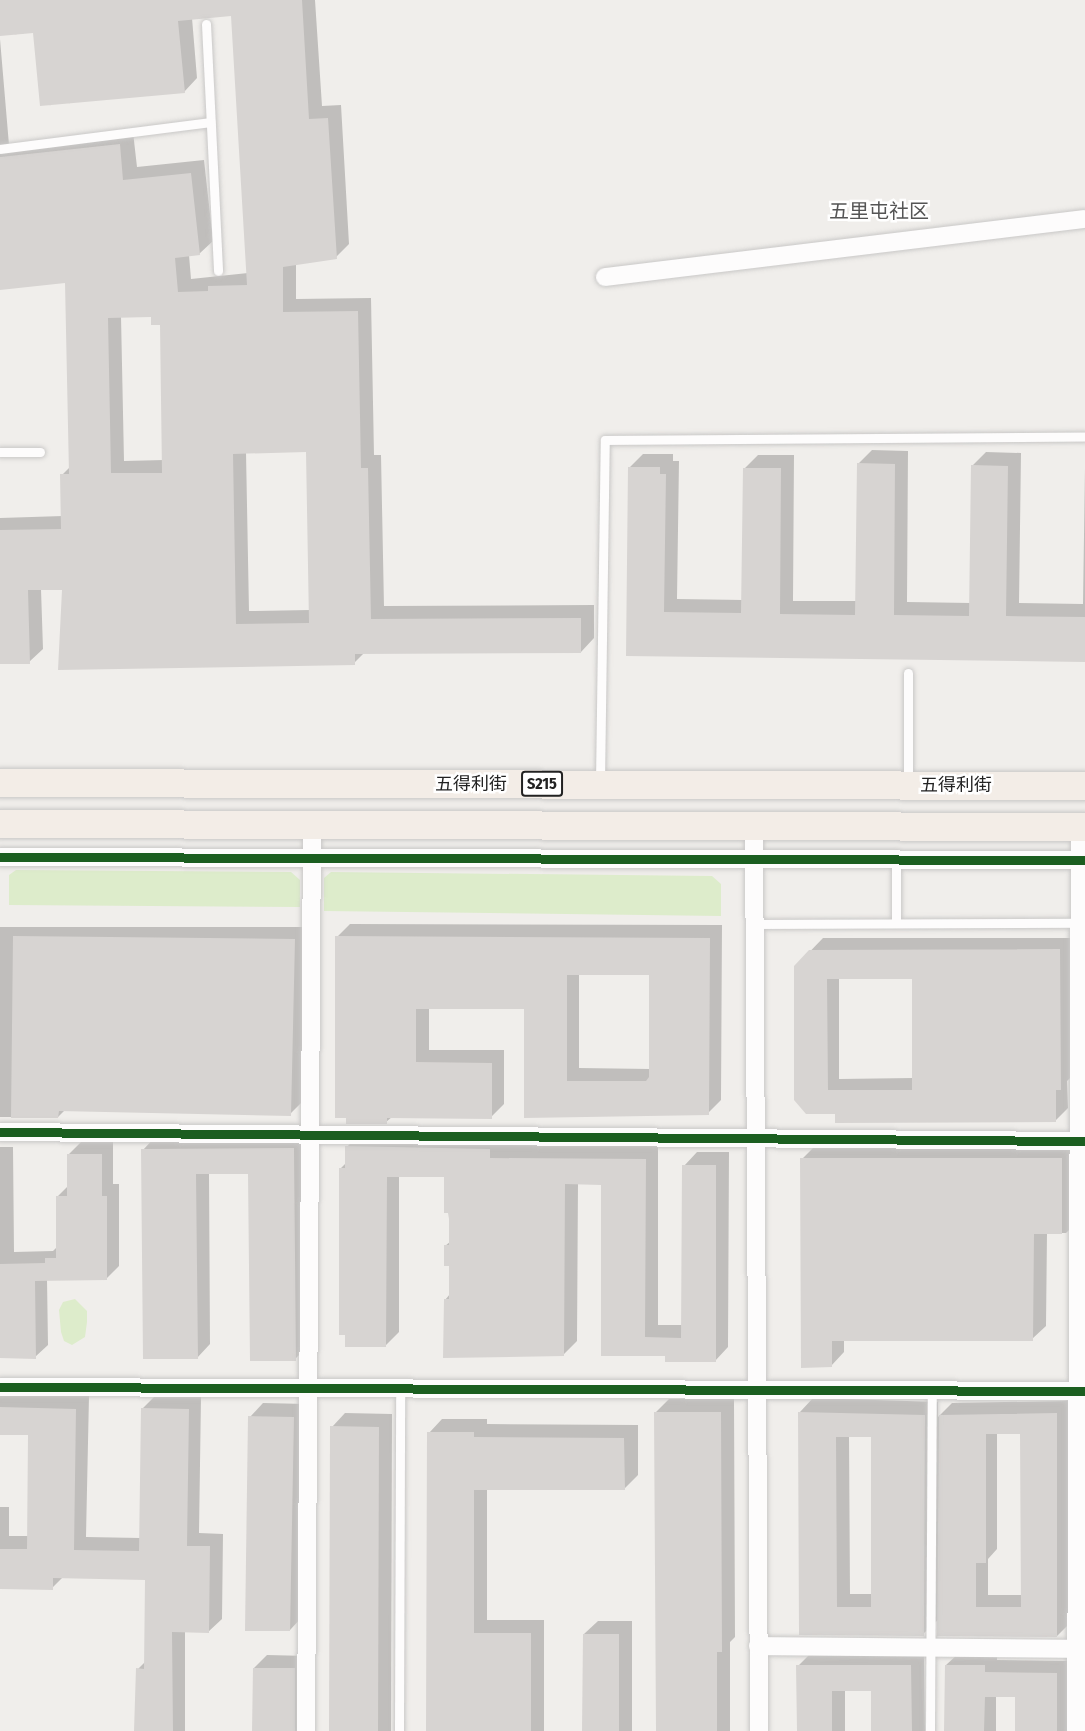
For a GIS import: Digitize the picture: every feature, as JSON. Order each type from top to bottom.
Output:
[{"type":"main road","name":"五得利街","points":[[0,783],[1085,786]]},
{"type":"main road","points":[[0,824],[1082,827]]},
{"type":"street","points":[[604,277],[1085,219]]},
{"type":"street","points":[[306,1731],[312,825]]},
{"type":"street","points":[[754,826],[759,1731]]},
{"type":"street","points":[[1076,1731],[1081,1648],[1082,1141],[1079,922],[1082,827]]},
{"type":"street","points":[[0,857],[1082,860]]},
{"type":"street","points":[[0,1132],[1082,1141]]},
{"type":"street","points":[[0,1388],[1081,1391]]},
{"type":"street","points":[[759,1646],[1081,1648]]},
{"type":"lane","points":[[206,24],[218,271]]},
{"type":"lane","points":[[0,149],[210,122]]},
{"type":"lane","points":[[600,784],[604,440],[1085,437]]},
{"type":"lane","points":[[0,452],[40,452]]},
{"type":"lane","points":[[908,673],[908,785]]},
{"type":"lane","points":[[896,859],[896,923]]},
{"type":"lane","points":[[755,924],[1079,922]]},
{"type":"lane","points":[[399,1731],[400,1389]]},
{"type":"lane","points":[[930,1731],[932,1390]]},
{"type":"green space","points":[[16,870],[291,872],[300,880],[300,907],[9,905],[9,875]]},
{"type":"green space","points":[[331,872],[712,876],[721,884],[721,916],[324,911],[324,878]]},
{"type":"green space","points":[[75,1299],[87,1311],[87,1322],[85,1337],[72,1345],[64,1341],[59,1310],[63,1302]]},
{"type":"building","points":[[0,0],[302,0],[309,119],[328,118],[337,259],[283,267],[283,312],[358,311],[361,468],[368,468],[371,619],[581,618],[581,653],[355,654],[355,665],[58,670],[62,590],[28,590],[30,664],[0,664],[0,530],[61,529],[60,474],[69,474],[65,283],[0,290],[0,157],[120,144],[123,180],[191,173],[200,255],[175,258],[178,292],[208,291],[208,286],[247,285],[231,16],[178,21],[185,93],[40,106],[33,33],[0,36]],"holes":[[[151,317],[151,325],[160,325],[162,473],[111,473],[108,318]],[[306,452],[309,623],[236,624],[233,454]]]},
{"type":"building","points":[[857,463],[895,464],[894,615],[969,616],[971,465],[1008,466],[1006,616],[1085,617],[1085,662],[626,656],[628,467],[660,467],[660,474],[666,474],[664,612],[741,613],[743,468],[781,468],[780,614],[855,615]]},
{"type":"building","points":[[13,936],[295,939],[291,1116],[59,1111],[58,1118],[11,1118]]},
{"type":"building","points":[[335,936],[710,938],[709,1115],[524,1118],[524,1009],[416,1009],[416,1062],[492,1063],[492,1119],[387,1118],[387,1124],[346,1124],[346,1118],[335,1118]],"holes":[[[567,975],[649,975],[649,1077],[646,1081],[567,1081]]]},
{"type":"building","points":[[1060,949],[1061,1090],[1056,1090],[1056,1122],[835,1123],[835,1114],[806,1114],[794,1100],[794,966],[809,950]],"holes":[[[827,979],[912,979],[912,1090],[828,1090]]]},
{"type":"building","points":[[345,1146],[490,1149],[490,1158],[646,1159],[645,1337],[681,1338],[682,1165],[716,1165],[716,1362],[665,1362],[665,1356],[601,1356],[601,1185],[565,1184],[564,1356],[443,1358],[444,1299],[449,1299],[449,1266],[444,1266],[444,1245],[449,1245],[449,1213],[444,1213],[444,1177],[387,1177],[386,1347],[345,1347],[345,1335],[339,1335],[339,1168],[345,1168]]},
{"type":"building","points":[[294,1148],[296,1361],[250,1361],[248,1174],[196,1174],[198,1359],[143,1359],[141,1149]]},
{"type":"building","points":[[67,1154],[102,1154],[102,1196],[107,1196],[107,1280],[35,1281],[36,1359],[0,1358],[0,1264],[45,1263],[45,1258],[56,1258],[56,1196],[67,1196]]},
{"type":"building","points":[[800,1158],[1062,1158],[1062,1234],[1034,1234],[1033,1341],[832,1341],[832,1367],[801,1368]]},
{"type":"building","points":[[0,1407],[76,1409],[74,1550],[139,1551],[141,1408],[189,1409],[187,1546],[210,1546],[209,1633],[172,1632],[173,1731],[134,1731],[136,1668],[144,1669],[145,1580],[53,1578],[53,1590],[0,1589],[0,1549],[27,1549],[28,1435],[0,1435]]},
{"type":"building","points":[[654,1412],[721,1412],[722,1652],[717,1652],[717,1731],[656,1731]]},
{"type":"building","points":[[798,1412],[925,1415],[924,1636],[799,1635]],"holes":[[[836,1437],[871,1437],[871,1607],[837,1607]]]},
{"type":"building","points":[[1057,1413],[1057,1637],[937,1636],[939,1415]],"holes":[[[986,1434],[1020,1434],[1021,1607],[976,1607],[976,1563],[986,1563]]]},
{"type":"building","points":[[248,1416],[294,1417],[290,1631],[245,1631]]},
{"type":"building","points":[[330,1426],[379,1427],[378,1731],[329,1731]]},
{"type":"building","points":[[427,1432],[474,1432],[474,1437],[624,1438],[625,1490],[474,1490],[474,1633],[531,1633],[531,1731],[426,1731]]},
{"type":"building","points":[[583,1634],[619,1634],[619,1731],[582,1731]]},
{"type":"building","points":[[796,1665],[911,1665],[912,1731],[871,1731],[871,1691],[832,1691],[832,1731],[797,1731]]},
{"type":"building","points":[[945,1665],[985,1665],[985,1672],[1057,1673],[1057,1731],[1015,1731],[1015,1697],[985,1697],[984,1731],[944,1731]]},
{"type":"building","points":[[253,1668],[295,1668],[295,1731],[252,1731]]},
{"type":"cycle path","points":[[0,857],[1085,860]]},
{"type":"cycle path","points":[[0,1132],[1085,1141]]},
{"type":"cycle path","points":[[0,1387],[1085,1391]]},
{"type":"district","name":"五里屯社区","points":[[879,211]]}]
